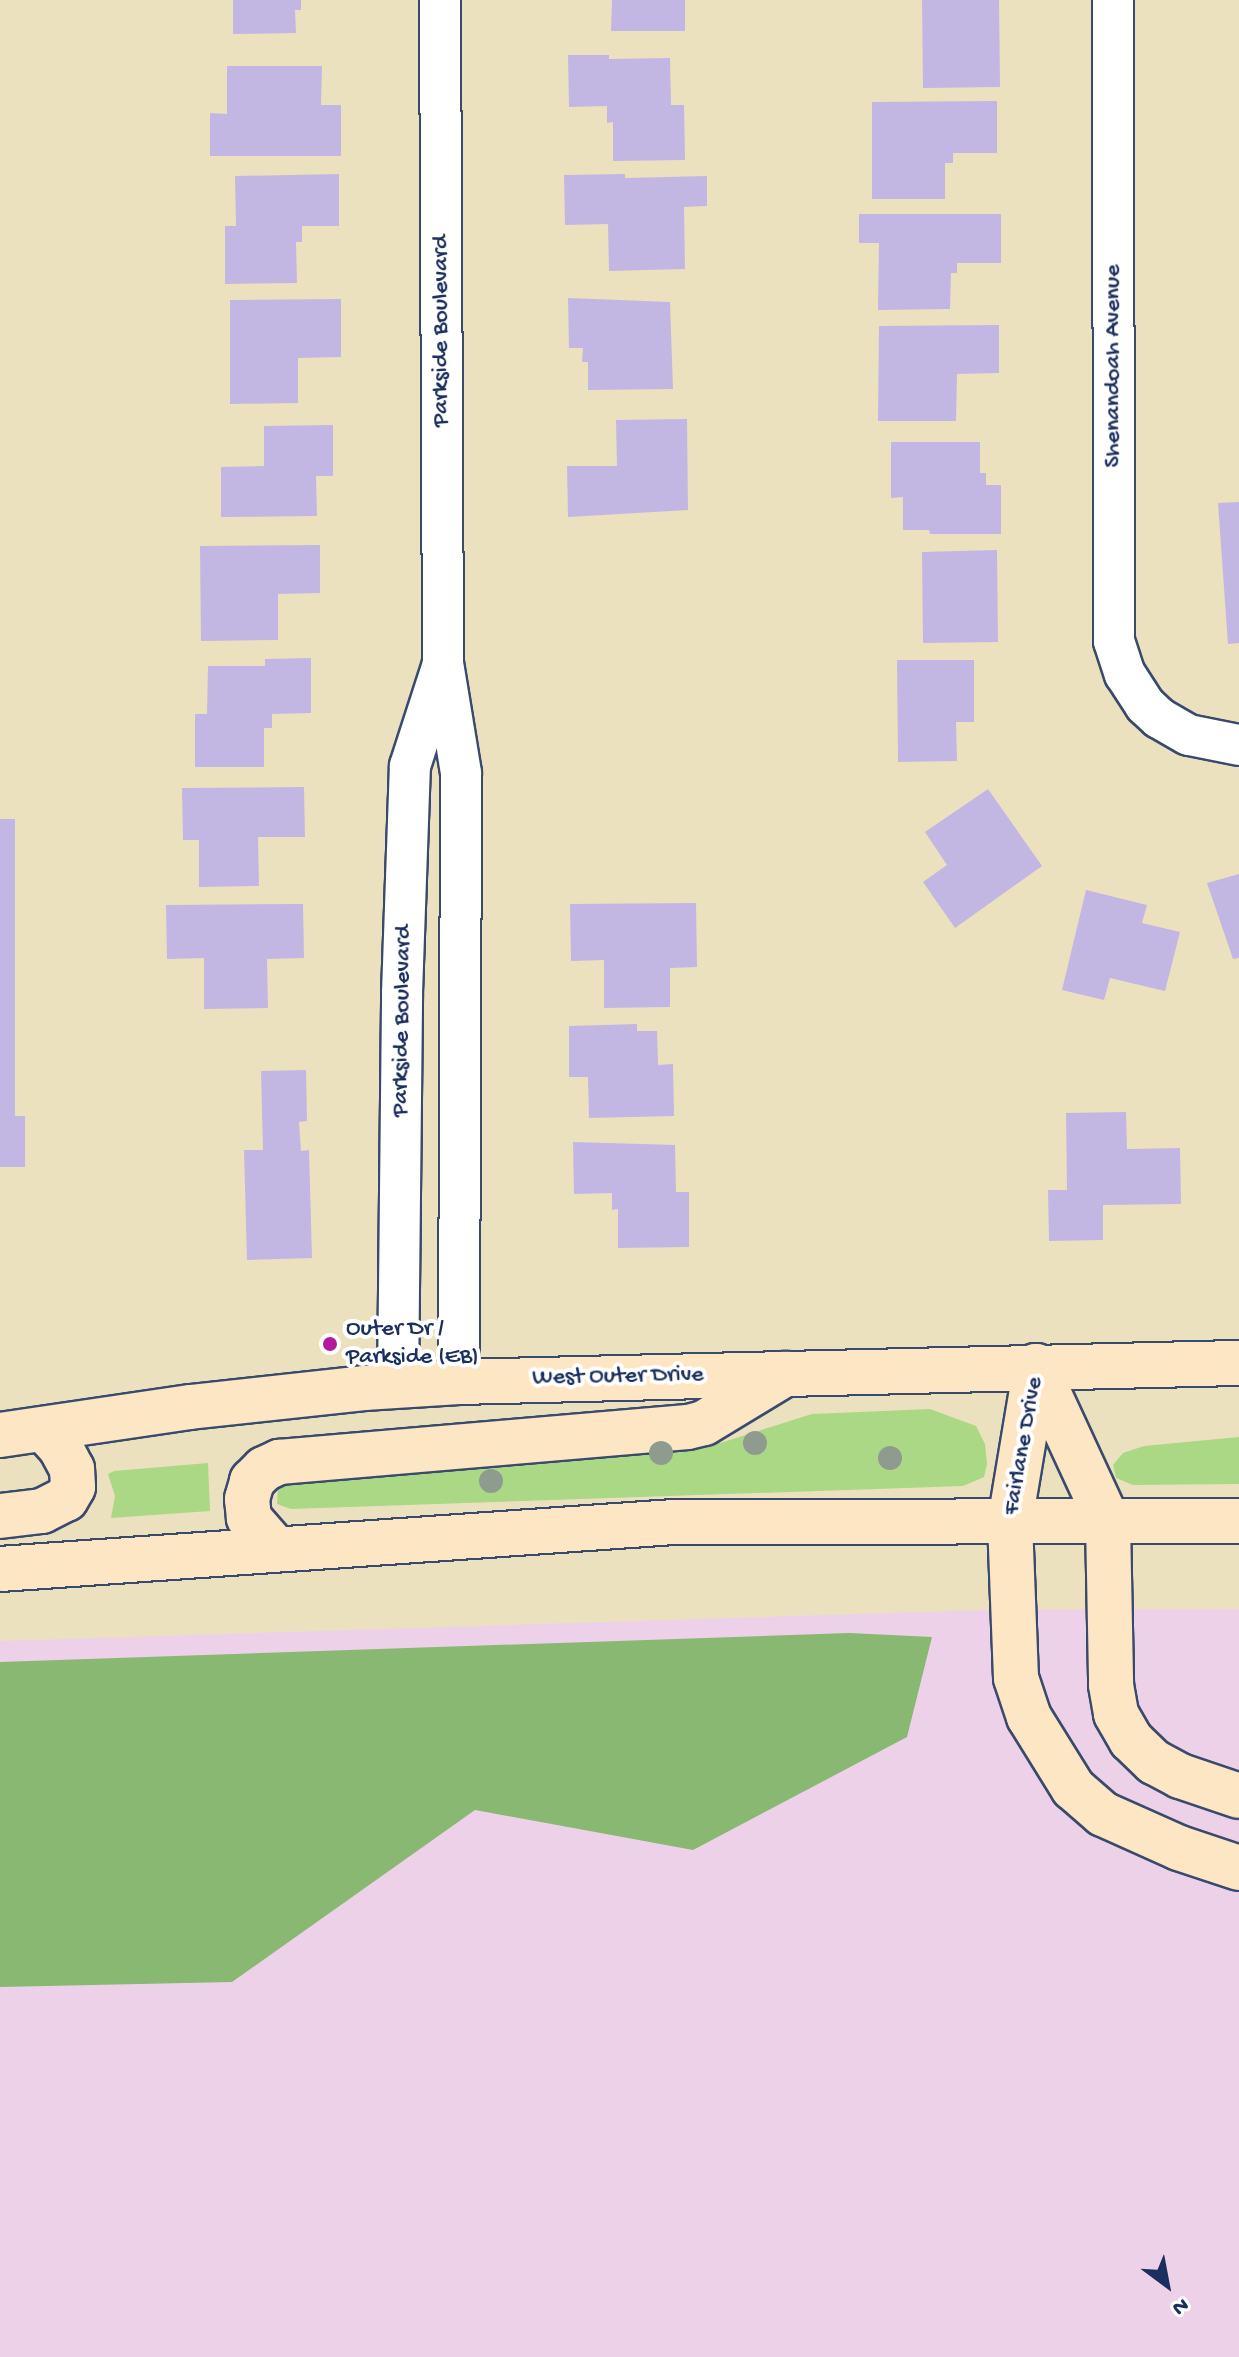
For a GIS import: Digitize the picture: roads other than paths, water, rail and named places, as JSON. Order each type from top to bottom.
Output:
[{"type":"main road","name":"West Outer Drive","points":[[0,1435],[190,1407],[398,1385],[1239,1363]]},
{"type":"main road","name":"Fairlane Drive","points":[[1036,1366],[1010,1522],[1016,1678],[1029,1717],[1049,1755],[1073,1788],[1103,1814],[1179,1848],[1239,1868]]},
{"type":"main road","name":"Fairlane Drive","points":[[1036,1366],[1108,1522],[1111,1685],[1116,1714],[1131,1740],[1154,1762],[1180,1776],[1239,1796]]},
{"type":"main road","points":[[275,1548],[249,1518],[247,1499],[252,1481],[264,1469],[279,1462],[688,1427],[704,1423],[787,1373]]},
{"type":"main road","points":[[0,1516],[42,1511],[66,1499],[73,1487],[72,1469],[61,1448],[44,1429]]},
{"type":"main road","points":[[0,1569],[673,1522],[1239,1521]]},
{"type":"street","name":"Parkside Boulevard","points":[[440,0],[443,663],[461,773],[459,1382]]},
{"type":"street","name":"Shenandoah Avenue","points":[[1113,0],[1114,641],[1125,674],[1145,705],[1159,718],[1189,735],[1239,745]]},
{"type":"street","name":"Parkside Boulevard","points":[[398,1385],[402,993],[410,766],[443,663]]},
{"type":"place","name":"Outer Dr / Parkside (EB)","points":[[330,1344]]}]
